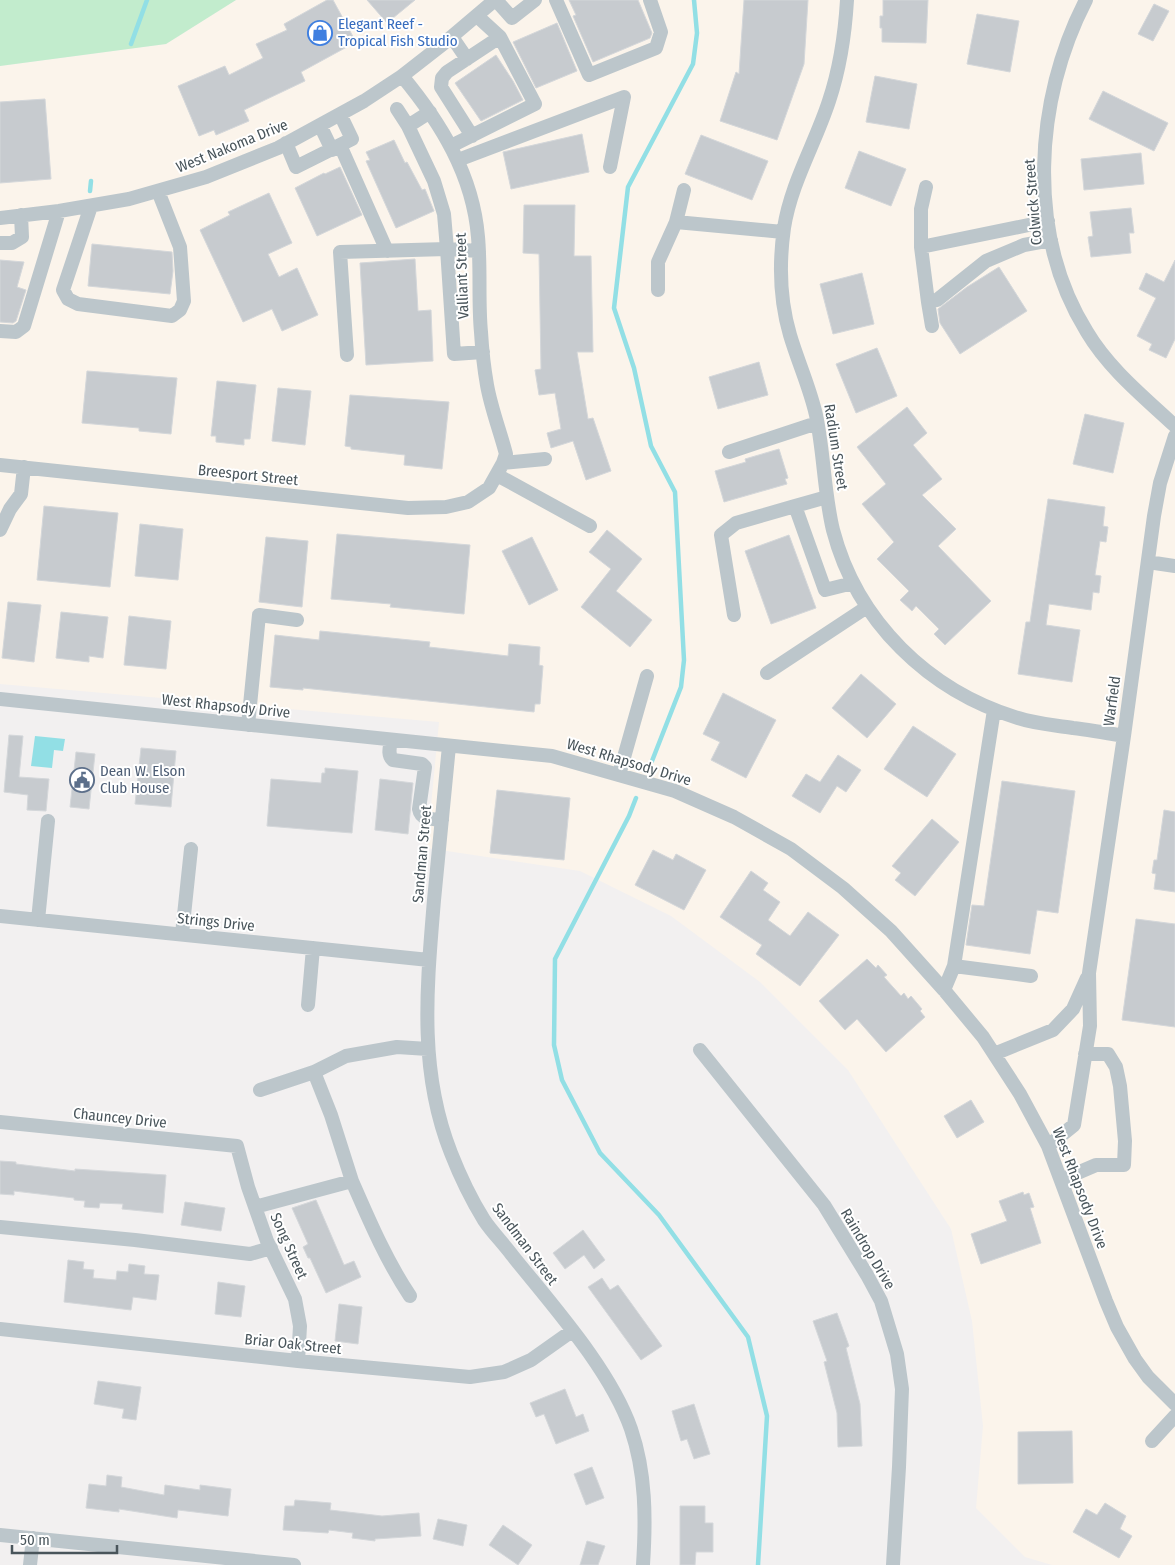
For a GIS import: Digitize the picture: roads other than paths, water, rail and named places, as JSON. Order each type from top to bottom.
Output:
[{"type":"street","points":[[496,0],[512,18],[535,0]]},
{"type":"street","name":"West Nakoma Drive","points":[[0,218],[59,211],[129,199],[206,177],[286,144],[364,101],[402,76],[496,0]]},
{"type":"street","points":[[556,0],[589,75],[656,48],[661,32],[650,0]]},
{"type":"street","name":"Radium Street","points":[[847,0],[839,64],[829,101],[797,177],[789,203],[784,232],[781,273],[784,308],[790,334],[813,401],[818,423],[827,497],[842,558],[853,583],[883,630],[922,669],[945,685],[969,699],[1021,719],[1048,725],[1124,736]]},
{"type":"street","name":"Colwick Street","points":[[1086,0],[1073,26],[1060,63],[1051,101],[1046,140],[1044,179],[1054,256],[1063,285],[1087,333],[1119,373],[1175,426]]},
{"type":"street","points":[[451,146],[535,104],[500,36],[476,16]]},
{"type":"street","points":[[472,136],[441,87],[442,78],[447,72],[500,36]]},
{"type":"street","points":[[452,37],[467,59]]},
{"type":"street","name":"Valliant Street","points":[[402,76],[430,112],[451,146],[468,186],[474,211],[478,251],[480,331],[487,385],[506,454],[500,469]]},
{"type":"street","points":[[458,160],[624,97],[610,167]]},
{"type":"street","points":[[397,108],[408,126],[434,181],[444,214],[454,354],[483,352]]},
{"type":"street","points":[[408,126],[430,112]]},
{"type":"street","points":[[286,144],[296,167],[352,139],[340,114]]},
{"type":"street","points":[[320,125],[336,147],[387,251]]},
{"type":"street","points":[[926,187],[921,209],[921,247],[932,326]]},
{"type":"street","points":[[658,290],[658,262],[676,222],[684,190]]},
{"type":"street","points":[[92,206],[63,290],[68,299],[78,304],[172,316],[180,310],[184,301],[180,247],[158,191]]},
{"type":"street","points":[[0,331],[16,332],[24,326],[59,211]]},
{"type":"street","points":[[0,243],[12,243],[22,237],[21,215]]},
{"type":"street","points":[[921,247],[1048,221]]},
{"type":"street","points":[[676,222],[784,232]]},
{"type":"street","points":[[928,302],[937,300],[986,260],[1024,245],[1051,240]]},
{"type":"street","points":[[347,355],[340,252],[447,249],[478,251]]},
{"type":"street","points":[[729,452],[818,423]]},
{"type":"street","name":"Warfield","points":[[1048,1146],[1074,1125],[1090,1026],[1089,972],[1148,562],[1160,483],[1175,436]]},
{"type":"street","points":[[500,469],[544,459]]},
{"type":"street","name":"Breesport Street","points":[[0,465],[408,508],[446,507],[468,502],[489,488],[500,469]]},
{"type":"street","points":[[0,530],[10,509],[21,494],[24,467]]},
{"type":"street","points":[[500,469],[590,526]]},
{"type":"street","points":[[734,615],[720,535],[736,523],[827,497]]},
{"type":"street","points":[[796,506],[825,590],[853,583]]},
{"type":"street","points":[[1148,562],[1175,566]]},
{"type":"street","points":[[767,673],[867,607]]},
{"type":"street","points":[[248,725],[259,615],[297,620]]},
{"type":"street","points":[[619,775],[647,676]]},
{"type":"street","name":"West Rhapsody Drive","points":[[0,698],[552,756],[675,791],[734,817],[790,849],[843,888],[891,931],[983,1037],[1020,1094],[1048,1146],[1117,1327],[1135,1359],[1148,1377],[1175,1404]]},
{"type":"street","points":[[944,990],[954,966],[994,710]]},
{"type":"street","points":[[391,740],[390,758],[422,764],[425,767],[419,809],[420,814],[424,818],[442,820]]},
{"type":"street","name":"Sandman Street","points":[[449,746],[426,1006],[431,1078],[438,1116],[450,1152],[484,1221],[572,1331],[601,1372],[619,1403],[630,1428],[642,1473],[645,1504],[643,1565]]},
{"type":"street","points":[[38,920],[48,821]]},
{"type":"street","points":[[182,934],[191,849]]},
{"type":"street","name":"Strings Drive","points":[[0,916],[429,960]]},
{"type":"street","points":[[308,1005],[313,948]]},
{"type":"street","points":[[954,966],[1031,976]]},
{"type":"street","name":"Warfield","points":[[994,1054],[1053,1030],[1073,1009],[1089,972]]},
{"type":"street","points":[[260,1090],[314,1072],[346,1056],[397,1047],[428,1050]]},
{"type":"street","name":"Raindrop Drive","points":[[700,1050],[824,1205],[868,1275],[881,1301],[897,1354],[902,1389],[900,1467],[893,1565]]},
{"type":"street","points":[[1061,1180],[1096,1165],[1124,1165],[1125,1141],[1120,1086],[1116,1067],[1108,1054],[1085,1054]]},
{"type":"street","points":[[314,1072],[331,1115],[352,1181],[375,1232],[410,1296]]},
{"type":"street","name":"Chauncey Drive","points":[[0,1122],[237,1146]]},
{"type":"street","name":"Song Street","points":[[237,1146],[255,1207],[270,1248],[295,1299],[300,1326],[298,1361]]},
{"type":"street","points":[[255,1207],[352,1181]]},
{"type":"street","points":[[0,1227],[135,1240],[250,1254],[270,1248]]},
{"type":"street","name":"Briar Oak Street","points":[[0,1329],[298,1361],[470,1377],[488,1376],[504,1372],[531,1360],[572,1331]]},
{"type":"street","points":[[1152,1441],[1175,1416]]},
{"type":"street","points":[[0,1535],[237,1562],[294,1565]]},
{"type":"street","points":[[30,1565],[33,1538]]},
{"type":"water","points":[[35,736],[65,739],[63,751],[54,750],[52,768],[31,766]]},
{"type":"waterway","points":[[131,44],[147,0]]},
{"type":"waterway","points":[[652,761],[681,687],[684,660],[675,492],[651,446],[634,368],[614,308],[628,187],[693,64],[697,33],[694,0]]},
{"type":"waterway","points":[[90,191],[91,181]]},
{"type":"waterway","points":[[636,798],[629,816],[555,959],[554,1045],[562,1080],[600,1153],[659,1215],[748,1337],[767,1416],[758,1565]]},
{"type":"place","name":"Elegant Reef - Tropical Fish Studio","points":[[320,33]]},
{"type":"place","name":"Dean W. Elson Club House","points":[[82,780]]}]
